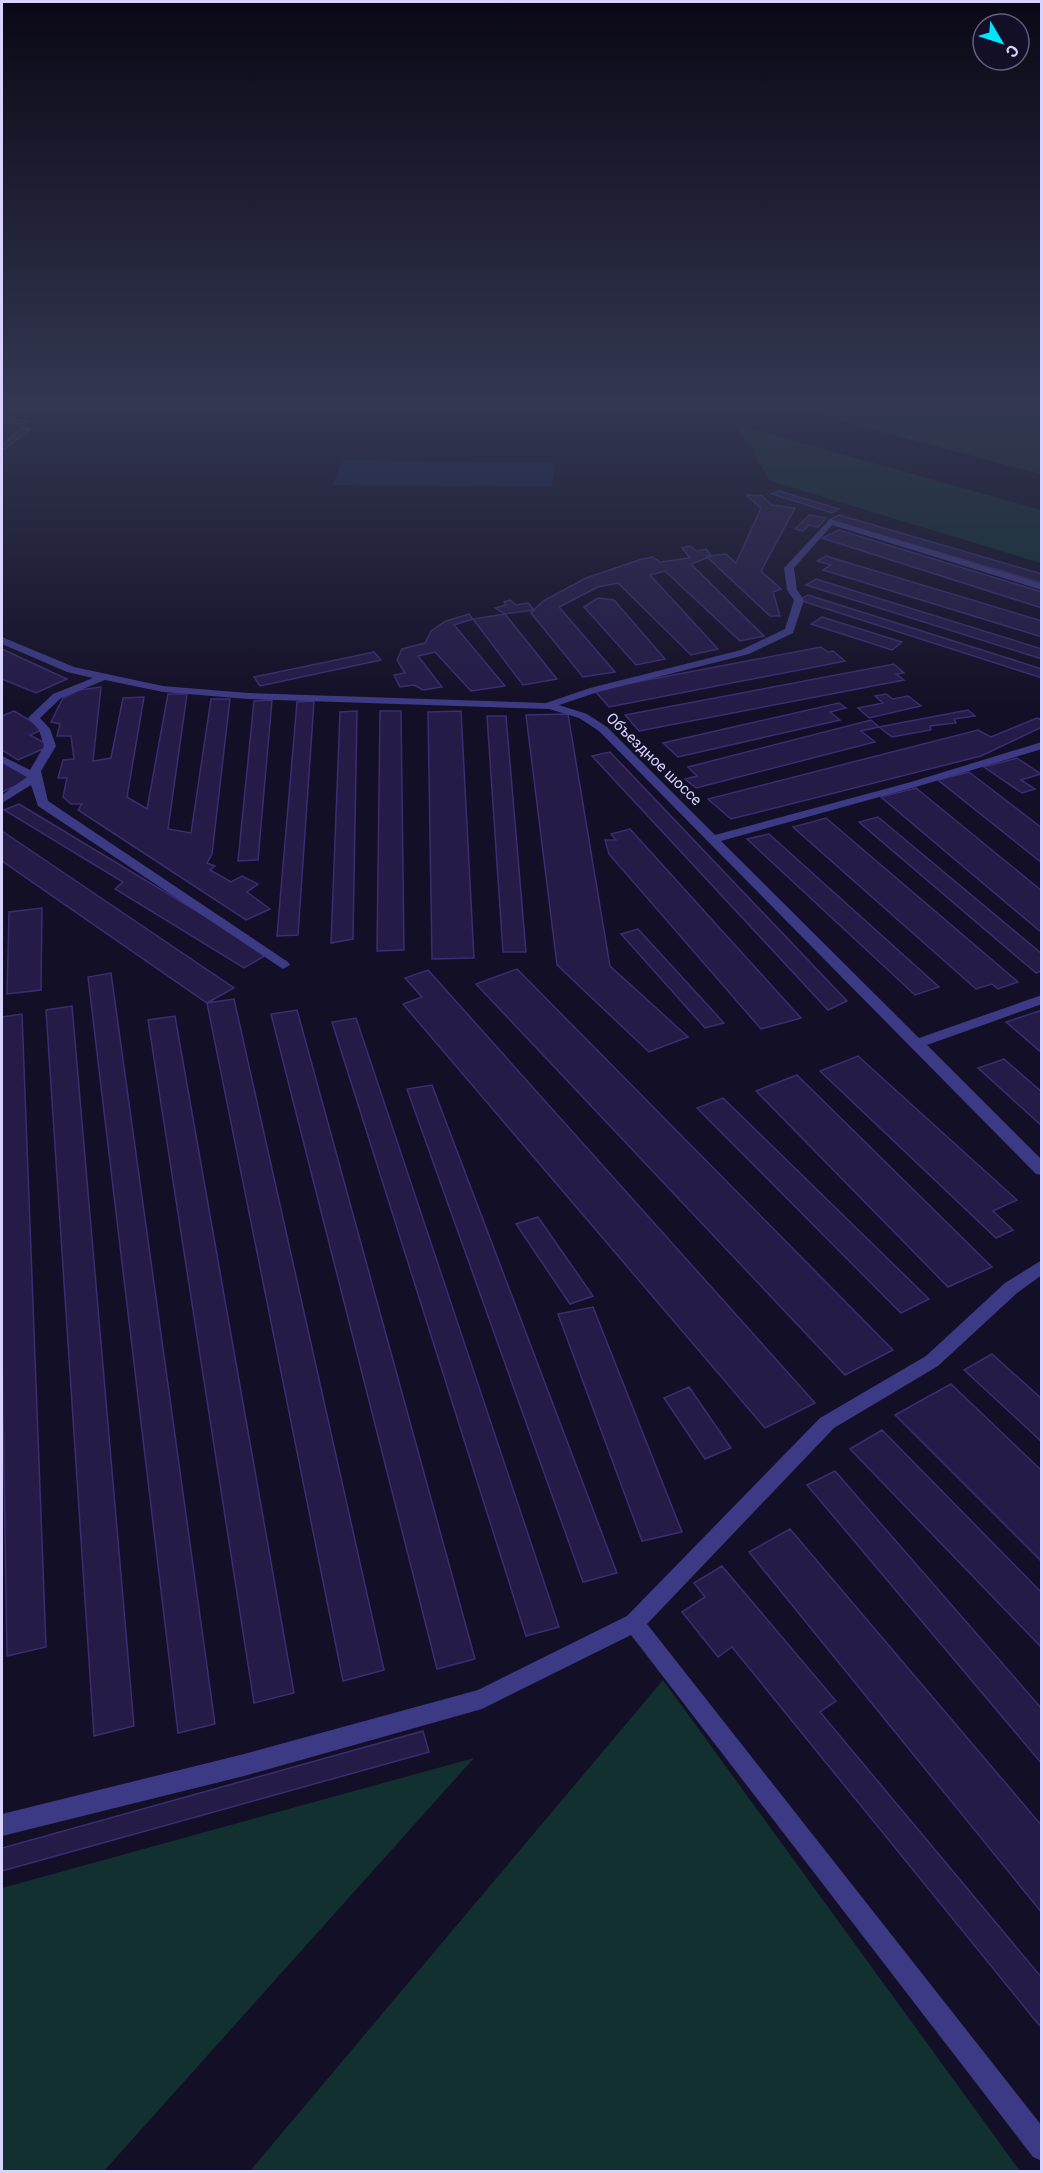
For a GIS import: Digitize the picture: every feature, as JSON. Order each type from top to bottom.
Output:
[{"type":"street","points":[[547,706],[594,690],[745,652],[789,631],[799,600],[792,590],[789,568],[830,522],[1041,587]]},
{"type":"street","name":"Объездное шоссе","points":[[2,640],[71,670],[163,689],[248,696],[547,706],[568,710],[603,729],[1041,1170]]},
{"type":"street","points":[[101,678],[57,696],[34,718],[45,729],[50,746],[35,771],[42,804],[283,965]]},
{"type":"street","points":[[713,839],[915,784],[1041,745]]},
{"type":"street","points":[[2,759],[35,777]]},
{"type":"street","points":[[2,800],[35,777]]},
{"type":"street","points":[[916,1044],[1041,999]]},
{"type":"street","points":[[2,1825],[244,1765],[482,1699],[634,1623],[827,1423],[932,1361],[1011,1288],[1041,1266]]},
{"type":"street","points":[[634,1623],[1041,2148]]},
{"type":"green space","points":[[844,503],[1017,503],[1041,510],[1041,563]]},
{"type":"green space","points":[[663,1680],[1020,2171],[250,2171]]},
{"type":"green space","points":[[474,1758],[104,2171],[2,2171],[2,1888]]},
{"type":"building","points":[[756,503],[795,508],[761,571],[781,589],[773,592],[780,616],[770,616],[706,556],[726,554],[736,563],[761,508]]},
{"type":"building","points":[[802,503],[820,503],[839,509],[832,513]]},
{"type":"building","points":[[809,515],[826,518],[818,527],[809,525],[803,531],[795,529]]},
{"type":"building","points":[[839,515],[1042,574],[1042,583],[829,520]]},
{"type":"building","points":[[839,530],[1042,592],[1042,608],[822,538]]},
{"type":"building","points":[[690,546],[697,551],[706,549],[712,556],[691,564],[764,636],[740,641],[665,571],[650,575],[718,649],[691,655],[618,583],[598,587],[559,607],[615,672],[583,677],[531,613],[543,601],[586,578],[642,559],[653,557],[660,562],[690,558],[682,548]]},
{"type":"building","points":[[826,556],[1042,621],[1042,637],[823,570],[831,565],[817,561]]},
{"type":"building","points":[[816,579],[1042,649],[1042,659],[806,585]]},
{"type":"building","points":[[808,595],[1042,669],[1042,678],[799,600]]},
{"type":"building","points":[[598,598],[614,600],[665,659],[636,665],[584,607]]},
{"type":"building","points":[[510,600],[516,605],[528,603],[534,610],[505,614],[495,608],[506,605],[504,602]]},
{"type":"building","points":[[469,614],[473,619],[454,625],[505,686],[471,691],[435,652],[418,656],[442,687],[423,690],[414,685],[400,687],[394,675],[405,673],[397,660],[402,649],[425,643],[431,631],[446,621]]},
{"type":"building","points":[[505,614],[557,679],[523,685],[473,619]]},
{"type":"building","points":[[822,617],[902,642],[892,650],[811,624]]},
{"type":"building","points":[[821,647],[828,652],[833,651],[845,661],[609,707],[594,690]]},
{"type":"building","points":[[2,649],[67,679],[36,693],[2,679]]},
{"type":"building","points":[[374,652],[381,660],[260,686],[254,677]]},
{"type":"building","points":[[894,664],[904,673],[896,674],[904,680],[639,731],[625,715]]},
{"type":"building","points":[[101,687],[93,761],[111,758],[123,698],[144,697],[127,797],[147,809],[168,694],[187,694],[168,829],[191,833],[211,699],[230,699],[212,854],[207,863],[215,866],[210,870],[231,882],[242,876],[258,884],[247,892],[270,909],[246,920],[78,810],[82,804],[71,804],[63,797],[67,778],[58,778],[63,760],[74,759],[71,736],[57,736],[60,724],[51,722],[63,698],[79,690]]},
{"type":"building","points":[[886,694],[893,699],[908,696],[921,706],[869,718],[858,708],[883,703],[875,696]]},
{"type":"building","points":[[272,700],[258,860],[238,861],[254,701]]},
{"type":"building","points":[[314,701],[298,935],[277,936],[297,702]]},
{"type":"building","points":[[839,703],[846,708],[830,712],[840,720],[678,757],[663,743]]},
{"type":"building","points":[[968,710],[975,716],[954,719],[956,723],[930,726],[931,730],[892,737],[879,727]]},
{"type":"building","points":[[14,711],[44,729],[30,735],[50,746],[18,760],[2,750],[2,716]]},
{"type":"building","points":[[357,711],[353,939],[331,943],[340,712]]},
{"type":"building","points":[[380,711],[401,711],[404,950],[377,951]]},
{"type":"building","points":[[461,711],[474,958],[432,959],[428,712]]},
{"type":"building","points":[[568,714],[610,966],[688,1037],[649,1052],[557,965],[526,715]]},
{"type":"building","points":[[487,716],[506,716],[526,952],[503,952]]},
{"type":"building","points":[[1037,718],[1042,720],[1042,727],[981,756],[731,819],[708,799],[978,730],[991,737]]},
{"type":"building","points":[[871,720],[879,727],[861,731],[875,742],[696,788],[685,779],[697,776],[688,767]]},
{"type":"building","points":[[610,752],[847,1001],[828,1010],[592,756]]},
{"type":"building","points":[[2,757],[35,777],[2,792]]},
{"type":"building","points":[[1017,758],[1041,774],[1021,780],[1035,789],[1022,793],[984,767]]},
{"type":"building","points":[[969,772],[1042,828],[1042,863],[938,780]]},
{"type":"building","points":[[916,788],[1042,891],[1042,933],[881,797]]},
{"type":"building","points":[[19,804],[268,954],[244,968],[115,889],[123,882],[4,810]]},
{"type":"building","points":[[878,817],[1042,954],[1042,971],[1036,973],[859,822]]},
{"type":"building","points":[[826,818],[1018,982],[998,989],[992,984],[976,989],[793,827]]},
{"type":"building","points":[[630,829],[801,1018],[761,1029],[609,854],[605,840],[616,840],[611,834]]},
{"type":"building","points":[[2,831],[234,988],[207,1003],[2,861]]},
{"type":"building","points":[[769,834],[939,987],[915,995],[747,839]]},
{"type":"building","points":[[42,908],[41,990],[7,994],[9,912]]},
{"type":"building","points":[[638,929],[724,1023],[705,1028],[621,934]]},
{"type":"building","points":[[517,969],[893,1350],[845,1375],[476,984]]},
{"type":"building","points":[[428,970],[815,1403],[765,1428],[403,1004],[422,997],[405,978]]},
{"type":"building","points":[[111,973],[215,1724],[178,1733],[88,977]]},
{"type":"building","points":[[234,999],[384,1670],[343,1681],[207,1003]]},
{"type":"building","points":[[72,1006],[134,1726],[94,1736],[46,1010]]},
{"type":"building","points":[[297,1010],[475,1659],[437,1669],[271,1014]]},
{"type":"building","points":[[1042,1010],[1042,1053],[1006,1022]]},
{"type":"building","points":[[22,1014],[46,1647],[7,1656],[2,1348],[2,1017]]},
{"type":"building","points":[[175,1016],[294,1693],[254,1703],[148,1020]]},
{"type":"building","points":[[356,1018],[559,1627],[526,1636],[332,1022]]},
{"type":"building","points":[[858,1056],[1017,1200],[993,1211],[1013,1230],[996,1238],[820,1071]]},
{"type":"building","points":[[1004,1059],[1042,1092],[1042,1126],[978,1068]]},
{"type":"building","points":[[797,1075],[992,1267],[948,1287],[756,1091]]},
{"type":"building","points":[[432,1085],[617,1573],[583,1582],[407,1089]]},
{"type":"building","points":[[723,1098],[929,1299],[901,1313],[697,1108]]},
{"type":"building","points":[[538,1217],[593,1296],[570,1304],[516,1224]]},
{"type":"building","points":[[593,1307],[682,1532],[642,1541],[558,1314]]},
{"type":"building","points":[[992,1354],[1042,1399],[1042,1442],[964,1370]]},
{"type":"building","points":[[951,1384],[1042,1471],[1042,1562],[895,1415]]},
{"type":"building","points":[[689,1387],[731,1448],[705,1459],[664,1398]]},
{"type":"building","points":[[882,1430],[1042,1593],[1042,1648],[850,1449]]},
{"type":"building","points":[[835,1471],[1042,1709],[1042,1764],[807,1485]]},
{"type":"building","points":[[790,1529],[1042,1826],[1042,1913],[749,1552]]},
{"type":"building","points":[[722,1566],[836,1701],[820,1712],[1042,1978],[1042,2023],[1039,2025],[732,1647],[718,1657],[682,1612],[705,1597],[694,1583]]},
{"type":"building","points":[[423,1731],[429,1752],[2,1871],[2,1848]]}]
